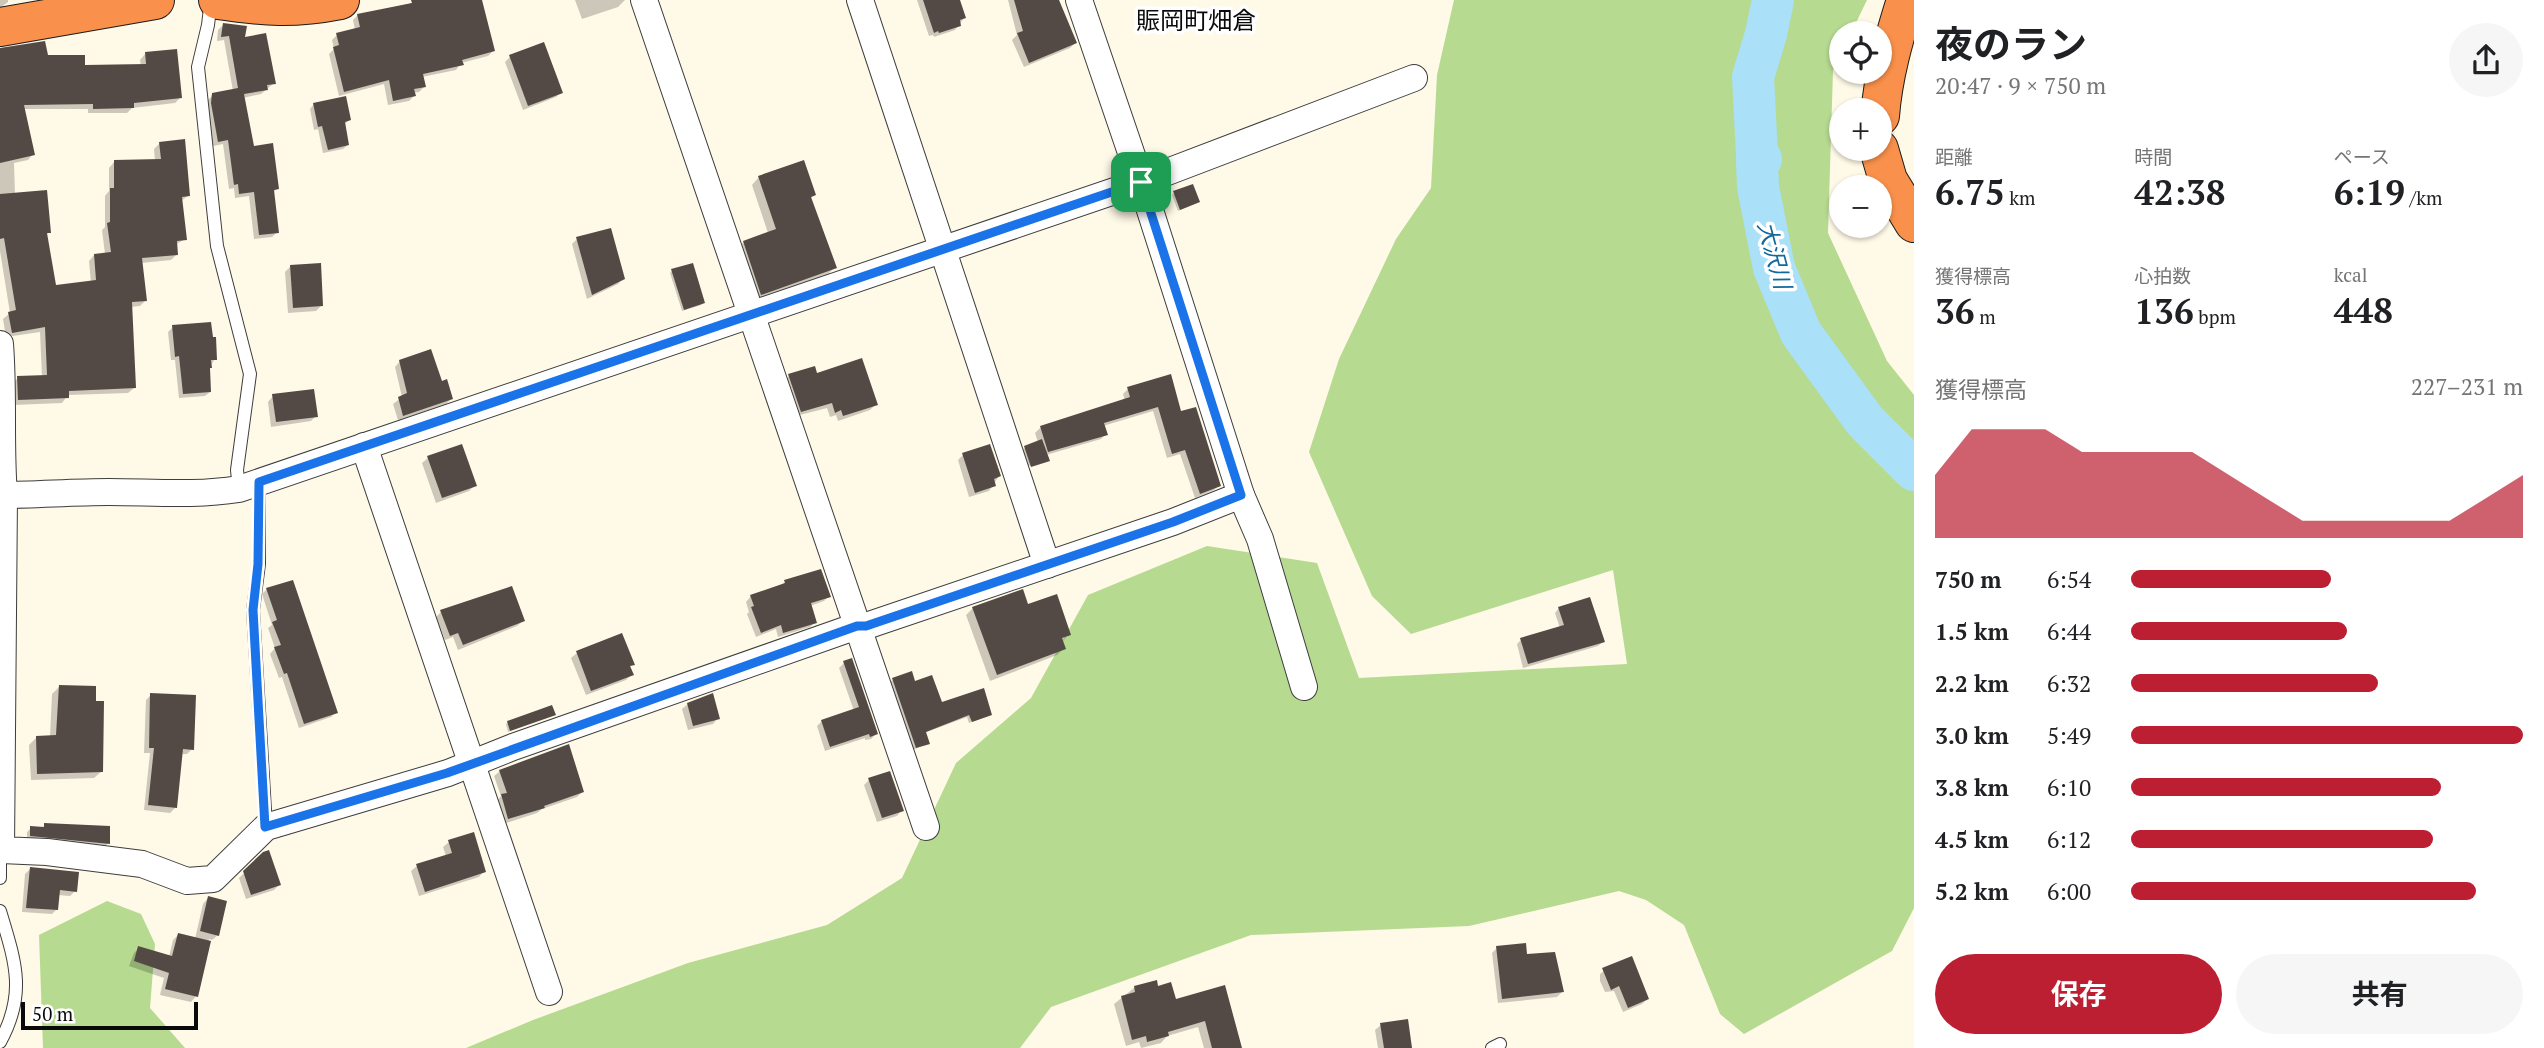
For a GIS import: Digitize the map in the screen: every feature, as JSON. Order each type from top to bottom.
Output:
[{"type":"highway","points":[[0,27],[155,0]]},
{"type":"highway","points":[[218,0],[262,6],[304,7],[340,0]]},
{"type":"highway","points":[[1882,98],[1890,52],[1906,0]]},
{"type":"highway","points":[[1882,161],[1888,180],[1914,223]]},
{"type":"street","points":[[644,0],[926,827]]},
{"type":"street","points":[[860,0],[1047,565]]},
{"type":"street","points":[[1079,0],[1141,182],[1241,495],[1260,539],[1304,687]]},
{"type":"street","points":[[2,495],[217,493],[249,486],[1141,182],[1414,78]]},
{"type":"street","points":[[0,344],[3,378],[0,850],[47,852],[142,864],[187,881],[213,878],[265,827],[472,764],[857,626],[866,626],[1047,565],[1173,522],[1241,495]]},
{"type":"street","points":[[365,446],[549,992]]},
{"type":"lane","points":[[211,0],[198,67],[217,246],[250,374],[237,470],[249,486],[258,564],[253,610],[265,827]]},
{"type":"lane","points":[[0,850],[0,878]]},
{"type":"lane","points":[[0,911],[10,946],[17,995],[14,1014],[0,1042],[4,1048]]},
{"type":"green space","points":[[1454,0],[1867,0],[1857,21],[1829,21],[1829,84],[1833,84],[1832,98],[1829,98],[1828,233],[1887,361],[1914,395],[1914,908],[1892,951],[1744,1034],[1720,1014],[1684,925],[1646,900],[1619,891],[1469,926],[1251,935],[1051,1007],[1020,1048],[466,1048],[533,1020],[688,963],[827,925],[902,878],[956,763],[1031,698],[1088,595],[1207,546],[1317,563],[1359,678],[1627,664],[1613,570],[1411,634],[1372,596],[1309,452],[1339,359],[1396,239],[1431,188],[1437,75]]},
{"type":"green space","points":[[107,901],[141,914],[155,944],[150,1008],[185,1048],[43,1048],[39,935]]},
{"type":"building","points":[[411,0],[482,0],[495,51],[462,60],[464,65],[423,74],[426,87],[414,89],[416,96],[393,101],[389,80],[344,92],[333,47],[339,45],[336,33],[360,27],[357,14],[412,3]]},
{"type":"building","points":[[923,0],[960,0],[966,18],[960,20],[961,26],[934,33]]},
{"type":"building","points":[[1014,0],[1059,0],[1077,43],[1029,63],[1017,33],[1023,31]]},
{"type":"building","points":[[223,23],[247,26],[245,37],[266,33],[276,84],[267,85],[268,90],[244,94],[254,146],[273,143],[279,189],[274,190],[279,233],[259,235],[254,192],[239,194],[238,184],[234,185],[228,140],[218,142],[211,103],[212,93],[238,88],[229,36],[221,37]]},
{"type":"building","points":[[45,41],[48,55],[85,55],[85,65],[146,64],[145,52],[177,49],[182,98],[134,103],[134,108],[93,109],[93,104],[24,105],[35,155],[0,163],[0,48]]},
{"type":"building","points":[[544,42],[563,93],[528,106],[509,55]]},
{"type":"building","points":[[346,96],[351,120],[345,122],[349,145],[328,150],[322,126],[318,127],[313,103]]},
{"type":"building","points":[[185,139],[190,196],[182,197],[187,240],[177,241],[178,255],[142,258],[147,301],[132,302],[136,388],[69,391],[69,398],[18,400],[17,376],[47,375],[45,327],[12,333],[8,312],[16,310],[4,238],[0,239],[0,194],[47,190],[51,233],[47,233],[56,285],[96,280],[94,254],[111,252],[107,223],[110,222],[110,188],[114,188],[114,160],[161,159],[159,142]]},
{"type":"building","points":[[804,160],[816,195],[811,197],[837,268],[761,295],[743,241],[776,229],[758,176]]},
{"type":"building","points":[[1193,184],[1200,202],[1180,210],[1173,191]]},
{"type":"building","points":[[611,228],[625,279],[592,295],[576,237]]},
{"type":"building","points":[[321,263],[323,306],[293,308],[290,265]]},
{"type":"building","points":[[693,263],[705,303],[684,310],[671,269]]},
{"type":"building","points":[[211,322],[213,337],[216,337],[217,360],[211,360],[211,392],[183,394],[172,325]]},
{"type":"building","points":[[431,349],[442,381],[447,379],[453,399],[403,416],[398,397],[407,393],[399,360]]},
{"type":"building","points":[[862,358],[878,405],[843,416],[841,410],[835,413],[832,403],[801,412],[788,374],[815,366],[817,373]]},
{"type":"building","points":[[1171,374],[1181,411],[1196,407],[1221,486],[1200,494],[1185,450],[1172,454],[1158,407],[1104,423],[1108,435],[1048,452],[1040,426],[1130,397],[1127,387]]},
{"type":"building","points":[[314,389],[318,417],[276,422],[272,394]]},
{"type":"building","points":[[1042,439],[1050,461],[1031,467],[1024,446]]},
{"type":"building","points":[[462,444],[477,486],[442,498],[427,456]]},
{"type":"building","points":[[990,444],[1001,476],[994,479],[996,486],[975,493],[962,453]]},
{"type":"building","points":[[821,569],[831,597],[811,603],[817,623],[783,633],[781,625],[761,633],[751,607],[754,606],[750,595],[785,583],[784,580]]},
{"type":"building","points":[[293,580],[338,713],[304,724],[287,673],[284,674],[274,647],[281,645],[272,622],[277,620],[266,588]]},
{"type":"building","points":[[512,586],[525,621],[463,645],[458,633],[450,636],[440,610]]},
{"type":"building","points":[[1023,589],[1028,604],[1057,594],[1071,635],[1062,638],[1066,649],[997,675],[972,607]]},
{"type":"building","points":[[1590,597],[1605,642],[1528,664],[1520,638],[1564,625],[1558,607]]},
{"type":"building","points":[[622,633],[635,665],[630,666],[634,675],[591,691],[576,651]]},
{"type":"building","points":[[852,658],[878,734],[870,737],[869,734],[830,747],[821,720],[859,707],[843,661]]},
{"type":"building","points":[[912,671],[915,681],[932,675],[942,702],[984,688],[992,715],[972,722],[969,715],[926,732],[930,744],[916,748],[892,678]]},
{"type":"building","points":[[59,685],[96,686],[96,701],[104,701],[103,772],[37,774],[36,736],[56,735]]},
{"type":"building","points":[[150,693],[196,695],[194,750],[183,749],[177,808],[148,805],[154,748],[149,748]]},
{"type":"building","points":[[713,693],[720,719],[693,726],[687,703]]},
{"type":"building","points":[[552,705],[556,715],[510,731],[507,721]]},
{"type":"building","points":[[569,744],[584,792],[508,819],[501,794],[507,793],[499,770]]},
{"type":"building","points":[[890,771],[904,811],[882,818],[868,778]]},
{"type":"building","points":[[44,823],[110,826],[110,844],[30,836],[30,826],[44,827]]},
{"type":"building","points":[[474,832],[486,872],[425,892],[416,864],[452,853],[448,840]]},
{"type":"building","points":[[269,850],[281,885],[251,895],[243,871],[263,852]]},
{"type":"building","points":[[30,867],[79,872],[77,892],[60,890],[58,910],[26,908]]},
{"type":"building","points":[[208,896],[227,901],[219,936],[200,931]]},
{"type":"building","points":[[178,933],[211,941],[198,997],[165,989],[169,973],[134,961],[138,946],[172,956]]},
{"type":"building","points":[[1526,943],[1527,954],[1555,952],[1564,992],[1502,999],[1496,946]]},
{"type":"building","points":[[1632,956],[1649,999],[1628,1008],[1619,986],[1611,990],[1602,968]]},
{"type":"building","points":[[1157,980],[1158,986],[1171,982],[1176,999],[1225,985],[1242,1048],[1212,1048],[1205,1021],[1168,1032],[1169,1036],[1147,1042],[1146,1036],[1132,1040],[1121,996],[1135,992],[1134,986]]},
{"type":"building","points":[[1408,1019],[1412,1048],[1384,1048],[1380,1023]]},
{"type":"waterway","name":"大沢川","points":[[1773,0],[1753,77],[1757,156],[1761,159],[1757,163],[1758,187],[1774,268],[1801,333],[1865,421],[1914,470]]},
{"type":"district","name":"賑岡町畑倉","points":[[1196,20]]},
{"type":"route","points":[[1141,182],[1241,495],[1173,522],[866,626],[857,626],[513,747],[447,773],[265,827],[253,610],[258,564],[259,482],[1141,182]]}]
